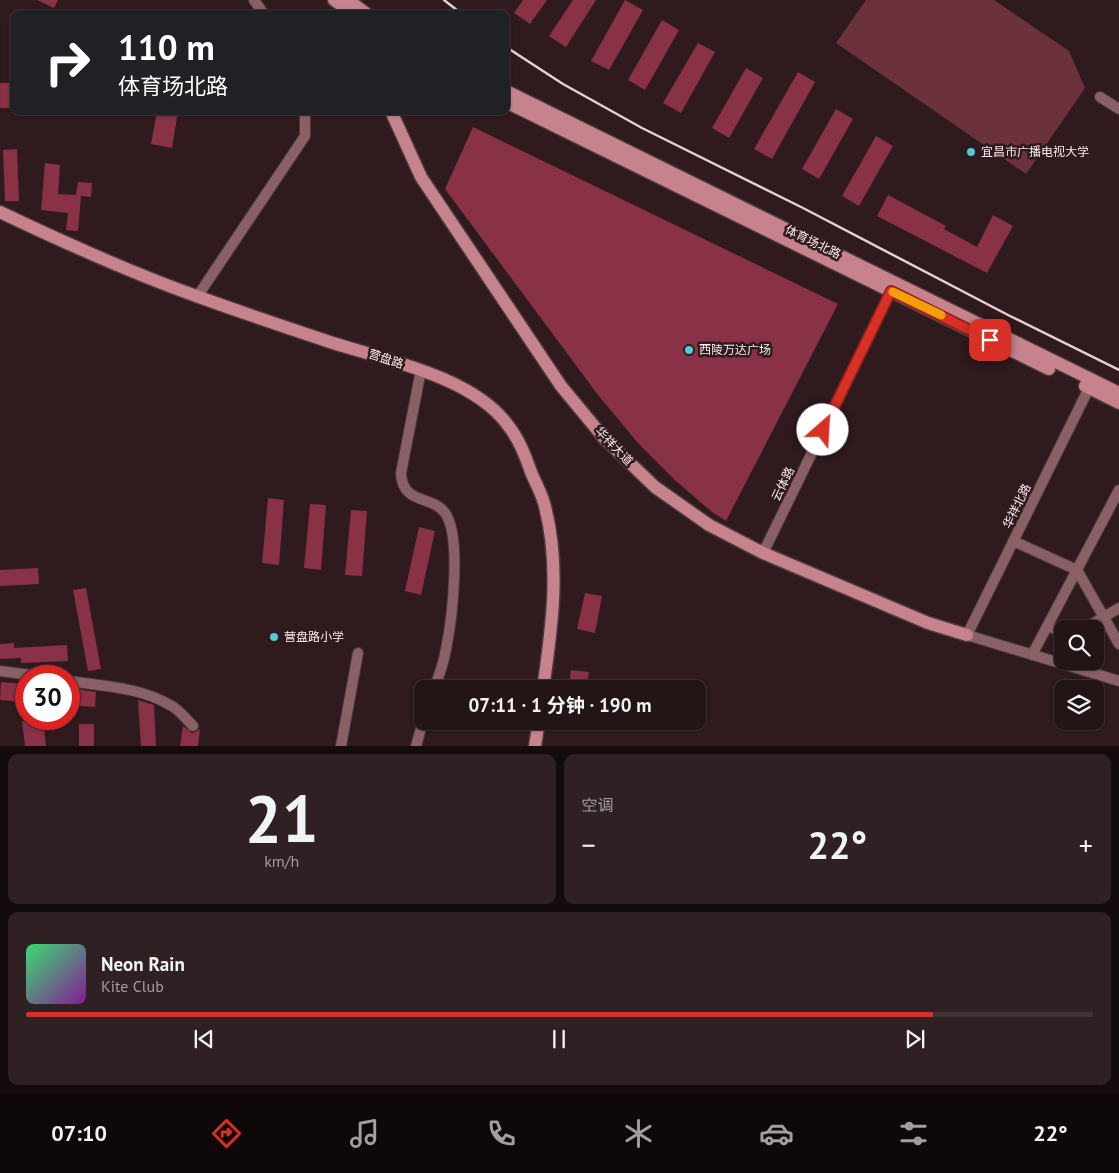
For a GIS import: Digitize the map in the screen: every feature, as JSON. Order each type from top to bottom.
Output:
[{"type":"street","points":[[334,0],[348,10]]},
{"type":"street","points":[[348,0],[362,10]]},
{"type":"street","name":"体育场北路","points":[[510,93],[1119,393]]},
{"type":"street","points":[[1100,97],[1119,109]]},
{"type":"street","name":"体育场北路","points":[[510,104],[1090,388],[1119,404]]},
{"type":"street","points":[[197,297],[305,136],[305,115]]},
{"type":"street","name":"华祥大道","points":[[393,115],[421,177],[561,386],[604,438],[655,487],[708,525],[764,553],[928,623],[967,635]]},
{"type":"street","name":"营盘路","points":[[0,212],[85,253],[197,297],[421,370],[458,385],[494,408],[507,423],[520,444],[543,502],[550,532],[554,566],[552,627],[544,680]]},
{"type":"street","name":"云体路","points":[[764,553],[891,291]]},
{"type":"street","points":[[421,370],[401,473],[401,483],[414,496],[440,507],[447,515],[452,530],[454,562],[452,607],[446,650],[437,680]]},
{"type":"street","name":"华祥北路","points":[[967,635],[1090,388]]},
{"type":"street","points":[[1032,655],[1119,490]]},
{"type":"street","points":[[1013,541],[1077,570],[1119,644]]},
{"type":"street","points":[[1099,620],[1119,608]]},
{"type":"street","points":[[1048,626],[1054,629]]},
{"type":"street","points":[[967,635],[1119,681]]},
{"type":"street","points":[[341,746],[358,653]]},
{"type":"street","points":[[0,671],[15,673]]},
{"type":"street","points":[[80,683],[125,689],[148,695],[171,705],[193,726]]},
{"type":"street","points":[[416,746],[420,730]]},
{"type":"street","points":[[535,746],[538,730]]},
{"type":"shaded area","points":[[866,0],[994,0],[1069,51],[1085,88],[1026,174],[836,43]]},
{"type":"building","points":[[37,0],[58,0],[54,8]]},
{"type":"building","points":[[523,0],[547,0],[530,24],[514,13]]},
{"type":"building","points":[[573,0],[596,0],[566,47],[549,36]]},
{"type":"building","points":[[625,0],[643,10],[609,70],[591,61]]},
{"type":"building","points":[[662,20],[679,30],[645,90],[628,80]]},
{"type":"building","points":[[698,43],[715,52],[681,113],[663,103]]},
{"type":"building","points":[[746,68],[763,78],[729,138],[712,128]]},
{"type":"building","points":[[798,72],[815,82],[772,159],[754,149]]},
{"type":"building","points":[[0,83],[10,83],[10,108],[0,108]]},
{"type":"building","points":[[836,109],[853,119],[819,179],[802,169]]},
{"type":"building","points":[[156,115],[177,115],[172,148],[151,144]]},
{"type":"building","name":"西陵万达广场","points":[[473,127],[838,304],[726,521],[712,512],[677,482],[637,442],[598,395],[445,189]]},
{"type":"building","points":[[876,136],[893,146],[859,206],[842,196]]},
{"type":"building","points":[[17,149],[19,201],[5,201],[3,150]]},
{"type":"building","points":[[45,163],[60,165],[58,194],[76,195],[78,182],[92,183],[91,197],[81,196],[78,231],[66,230],[68,213],[41,210]]},
{"type":"building","points":[[888,195],[946,226],[944,229],[977,247],[993,215],[1013,226],[987,273],[877,216]]},
{"type":"building","points":[[268,498],[284,500],[279,565],[262,563]]},
{"type":"building","points":[[310,504],[326,505],[321,570],[304,568]]},
{"type":"building","points":[[351,510],[367,511],[362,576],[345,575]]},
{"type":"building","points":[[419,527],[435,531],[421,595],[405,591]]},
{"type":"building","points":[[38,568],[39,584],[0,586],[0,570]]},
{"type":"building","points":[[86,588],[101,669],[88,671],[73,590]]},
{"type":"building","points":[[585,593],[602,596],[595,633],[577,629]]},
{"type":"building","points":[[14,643],[14,648],[67,645],[68,661],[21,663],[21,658],[0,659],[0,644]]},
{"type":"building","points":[[571,670],[589,672],[588,680],[569,680]]},
{"type":"building","points":[[1,682],[15,683],[15,701],[0,700]]},
{"type":"building","points":[[80,690],[96,692],[95,707],[80,706]]},
{"type":"building","points":[[138,700],[154,705],[156,746],[141,746]]},
{"type":"building","points":[[80,724],[94,724],[94,746],[79,746]]},
{"type":"building","points":[[183,726],[192,733],[200,729],[198,746],[180,746]]},
{"type":"building","points":[[23,730],[44,730],[46,746],[25,746]]},
{"type":"railway","points":[[444,0],[457,10]]},
{"type":"railway","points":[[510,50],[563,84],[642,128],[1119,370]]},
{"type":"slow traffic","points":[[893,292],[941,315]]},
{"type":"place","name":"宜昌市广播电视大学","points":[[971,152]]},
{"type":"place","name":"西陵万达广场","points":[[689,350]]},
{"type":"place","name":"营盘路小学","points":[[274,637]]},
{"type":"route","points":[[823,430],[891,291],[990,340]]}]
